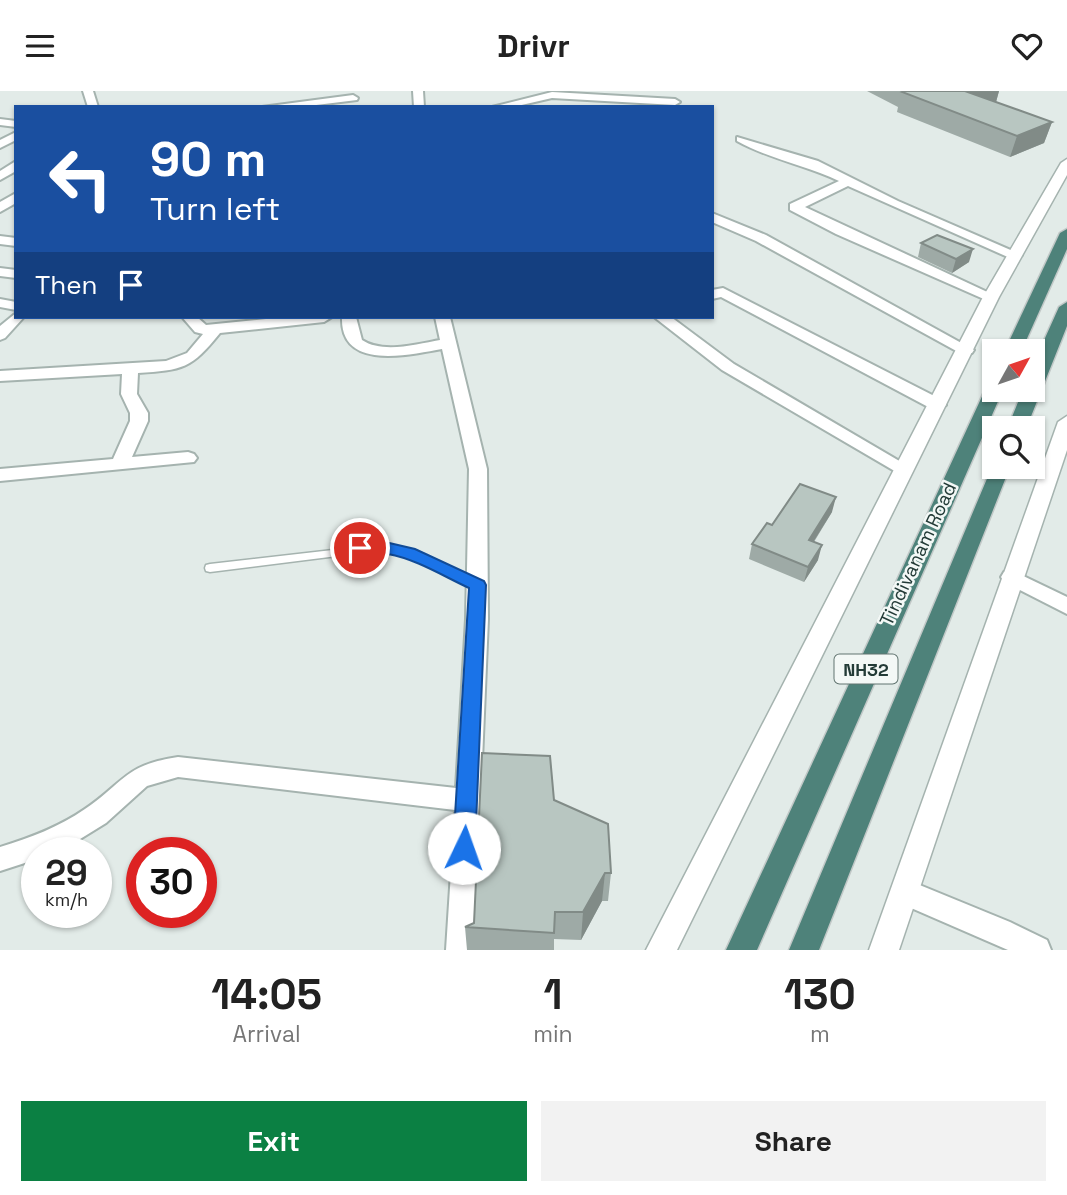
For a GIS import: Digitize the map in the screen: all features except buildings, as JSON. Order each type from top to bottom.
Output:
[{"type":"highway","points":[[1018,339],[1067,233]]},
{"type":"highway","points":[[1045,359],[1067,307]]},
{"type":"highway","name":"Tindivanam Road","points":[[741,950],[988,403]]},
{"type":"highway","name":"NH32","points":[[804,950],[995,479]]},
{"type":"street","points":[[506,105],[552,95],[675,102]]},
{"type":"street","points":[[288,105],[353,99]]},
{"type":"street","points":[[741,139],[760,149],[804,160],[847,182],[1015,255]]},
{"type":"street","points":[[661,950],[991,297],[1067,163]]},
{"type":"street","points":[[847,182],[795,207],[841,231],[991,297]]},
{"type":"street","points":[[0,211],[14,199]]},
{"type":"street","points":[[714,218],[761,239],[965,350]]},
{"type":"street","points":[[714,294],[723,292],[938,405]]},
{"type":"street","points":[[0,335],[14,319]]},
{"type":"street","points":[[191,319],[200,329],[214,330],[250,321],[287,319]]},
{"type":"street","points":[[349,319],[350,334],[355,343],[371,351],[449,343]]},
{"type":"street","points":[[443,319],[478,469],[478,585],[460,950]]},
{"type":"street","points":[[665,319],[728,367],[904,469]]},
{"type":"street","points":[[0,376],[130,370],[184,362],[199,351],[214,330]]},
{"type":"street","points":[[120,464],[139,421],[139,413],[129,394],[130,370]]},
{"type":"street","points":[[884,950],[1011,577],[1066,426]]},
{"type":"street","points":[[1,477],[188,458]]},
{"type":"street","points":[[1011,577],[1067,607]]},
{"type":"street","points":[[0,859],[49,843],[83,824],[102,812],[135,779],[156,770],[178,767],[466,800]]},
{"type":"street","points":[[905,892],[1028,948]]},
{"type":"lane","points":[[210,568],[385,547],[418,557],[478,585]]},
{"type":"route","points":[[360,548],[385,547],[409,554],[478,585],[464,848]]}]
